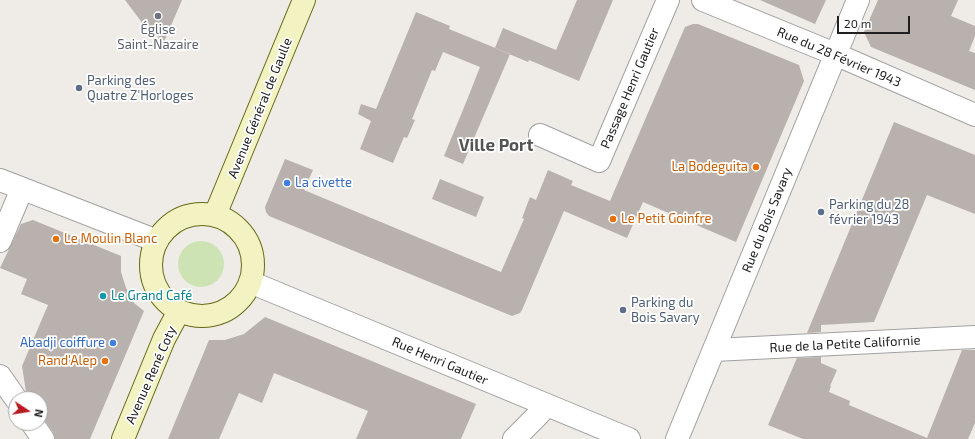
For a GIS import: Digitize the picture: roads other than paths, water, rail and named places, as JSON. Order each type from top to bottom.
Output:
[{"type":"main road","name":"Avenue Général de Gaulle","points":[[215,215],[304,0]]},
{"type":"main road","points":[[198,214],[215,215],[234,225],[247,241],[252,254],[253,268],[250,282],[242,297],[229,308],[213,315],[196,316],[179,311],[166,301],[157,288],[152,273],[152,256],[157,241],[167,227],[182,218],[198,214]]},
{"type":"main road","name":"Avenue René Coty","points":[[123,439],[164,339],[179,311]]},
{"type":"street","name":"Passage Henri Gautier","points":[[540,135],[600,161],[668,0]]},
{"type":"street","name":"Rue du 28 Février 1943","points":[[703,0],[835,54],[975,115]]},
{"type":"street","name":"Rue du Bois Savary","points":[[677,439],[858,0]]},
{"type":"street","points":[[0,180],[157,241]]},
{"type":"street","points":[[0,240],[22,189]]},
{"type":"street","name":"Rue Henri Gautier","points":[[250,282],[629,439]]},
{"type":"street","name":"Rue de la Petite Californie","points":[[714,350],[975,337]]},
{"type":"street","points":[[0,376],[10,391]]},
{"type":"street","points":[[514,439],[546,405]]},
{"type":"place","name":"Église Saint-Nazaire","points":[[158,16]]},
{"type":"place","name":"Parking des Quatre Z'Horloges","points":[[79,88]]},
{"type":"place","name":"La Bodeguita","points":[[756,167]]},
{"type":"place","name":"La civette","points":[[287,183]]},
{"type":"place","name":"Parking du 28 février 1943","points":[[821,212]]},
{"type":"place","name":"Le Petit Goinfre","points":[[613,219]]},
{"type":"place","name":"Le Moulin Blanc","points":[[56,239]]},
{"type":"place","name":"Le Grand Café","points":[[103,296]]},
{"type":"place","name":"Parking du Bois Savary","points":[[623,310]]},
{"type":"place","name":"Abadji coiffure","points":[[113,343]]},
{"type":"place","name":"Rand'Alep","points":[[105,361]]},
{"type":"district","name":"Ville Port","points":[[496,145]]}]
